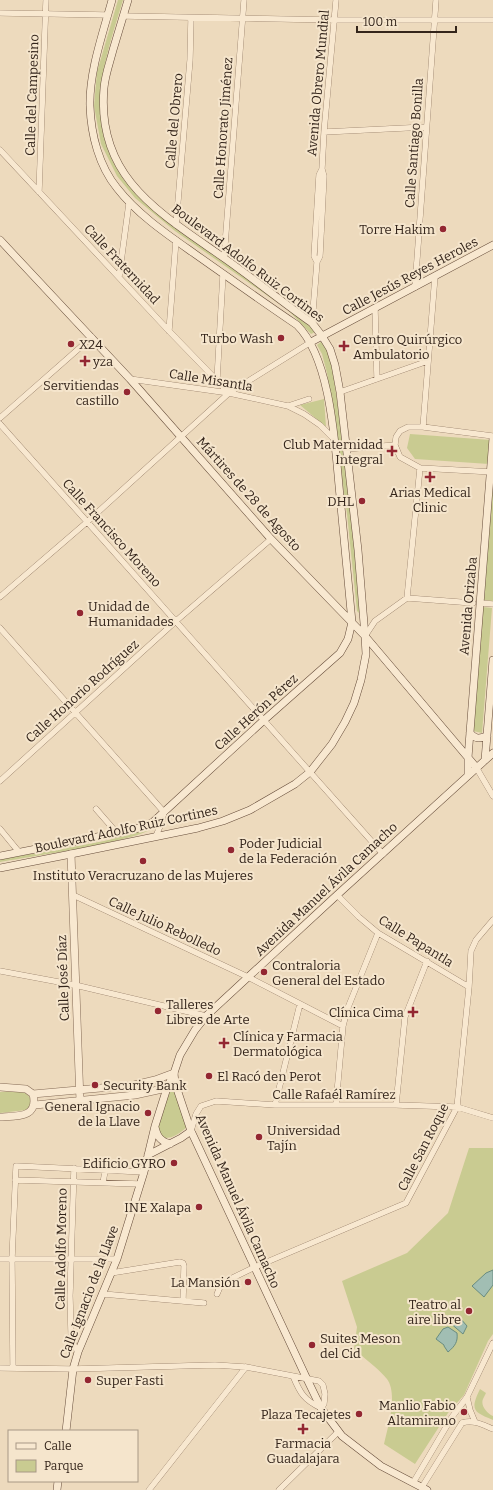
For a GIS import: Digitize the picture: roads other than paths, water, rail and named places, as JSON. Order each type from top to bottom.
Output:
[{"type":"main road","name":"Boulevard Adolfo Ruiz Cortines","points":[[112,0],[95,65],[91,86],[90,106],[92,128],[97,149],[104,168],[116,188],[129,203],[143,215],[223,274],[297,325],[311,342],[327,393],[334,439],[352,622]]},
{"type":"main road","name":"Boulevard Adolfo Ruiz Cortines","points":[[0,868],[198,828],[223,821],[250,810],[295,784],[310,772],[332,744],[345,722],[354,703],[361,680],[366,654],[347,449],[340,392],[335,365],[330,350],[312,323],[224,258],[176,225],[152,205],[125,175],[115,158],[108,142],[105,125],[104,87],[128,0]]},
{"type":"main road","name":"Mártires de 28 de Agosto","points":[[0,240],[92,337],[271,539],[365,636],[476,767]]},
{"type":"main road","name":"Calle Jesús Reyes Heroles","points":[[311,342],[493,245]]},
{"type":"main road","name":"Avenida Orizaba","points":[[468,775],[477,603],[492,472],[493,437]]},
{"type":"main road","name":"Calle Herón Pérez","points":[[164,812],[340,653],[348,639],[352,622]]},
{"type":"main road","points":[[485,760],[493,660]]},
{"type":"main road","points":[[470,733],[474,738],[486,736]]},
{"type":"main road","name":"Avenida Manuel Ávila Camacho","points":[[425,1489],[381,1466],[354,1446],[338,1432],[321,1408],[191,1131],[175,1083],[174,1073],[180,1055],[206,1016],[336,895],[493,753]]},
{"type":"main road","name":"Boulevard Adolfo Ruiz Cortines","points":[[0,856],[143,827],[153,822],[164,812]]},
{"type":"main road","name":"Calle José Díaz","points":[[71,854],[78,1091],[80,1101]]},
{"type":"main road","points":[[0,1087],[26,1089],[33,1094],[78,1091],[134,1085],[155,1080],[174,1073]]},
{"type":"main road","name":"Calle Ignacio de la Llave","points":[[66,1430],[73,1369],[78,1352],[117,1259],[144,1172],[155,1126],[167,1088],[174,1073]]},
{"type":"main road","points":[[34,1105],[135,1094],[167,1088]]},
{"type":"main road","points":[[0,1117],[18,1116],[29,1113],[34,1105],[33,1094]]},
{"type":"main road","points":[[155,1126],[159,1138],[170,1144]]},
{"type":"main road","points":[[148,1154],[170,1144],[191,1131]]},
{"type":"street","name":"Calle del Campesino","points":[[39,192],[46,0]]},
{"type":"street","name":"Calle Honorato Jiménez","points":[[224,258],[244,0]]},
{"type":"street","name":"Avenida Obrero Mundial","points":[[312,323],[317,262],[314,256],[319,175],[322,169],[336,0]]},
{"type":"street","name":"Calle Santiago Bonilla","points":[[415,287],[436,0]]},
{"type":"street","points":[[0,13],[108,15]]},
{"type":"street","points":[[123,16],[242,19],[493,20]]},
{"type":"street","name":"Calle del Obrero","points":[[176,225],[190,60],[191,18]]},
{"type":"street","points":[[324,132],[426,127]]},
{"type":"street","name":"Calle Fraternidad","points":[[0,150],[229,393]]},
{"type":"street","points":[[120,277],[129,203]]},
{"type":"street","points":[[169,330],[176,240]]},
{"type":"street","points":[[216,380],[223,274]]},
{"type":"street","points":[[423,427],[435,276]]},
{"type":"street","points":[[375,308],[377,379]]},
{"type":"street","points":[[0,418],[92,337]]},
{"type":"street","name":"Calle Jesús Reyes Heroles","points":[[0,597],[87,522],[229,393],[311,342]]},
{"type":"street","points":[[340,392],[428,361]]},
{"type":"street","name":"Calle Misantla","points":[[130,379],[229,393],[288,406],[304,414],[320,425],[334,439]]},
{"type":"street","points":[[288,406],[309,399]]},
{"type":"street","name":"Calle Francisco Moreno","points":[[0,424],[382,854]]},
{"type":"street","points":[[492,472],[420,468],[400,457],[395,445],[396,437],[400,431],[408,427],[423,427],[493,437]]},
{"type":"street","points":[[347,449],[395,445]]},
{"type":"street","points":[[407,598],[420,468]]},
{"type":"street","name":"Calle Honorio Rodríguez","points":[[0,781],[74,712],[271,539]]},
{"type":"street","points":[[365,636],[376,621],[407,598],[493,604]]},
{"type":"street","points":[[0,628],[164,812],[162,824],[156,836]]},
{"type":"street","points":[[476,767],[493,796]]},
{"type":"street","points":[[96,809],[117,833]]},
{"type":"street","points":[[0,829],[19,852]]},
{"type":"street","name":"Calle Julio Rebolledo","points":[[73,895],[248,978],[343,1026]]},
{"type":"street","name":"Calle Papantla","points":[[336,895],[378,933],[469,987]]},
{"type":"street","name":"Calle San Roque","points":[[217,1294],[224,1282],[254,1267],[406,1203],[457,1107],[469,987],[471,951],[476,940],[493,920]]},
{"type":"street","points":[[336,1104],[343,1026],[347,1010],[378,933]]},
{"type":"street","points":[[396,1105],[405,1017],[427,961]]},
{"type":"street","points":[[0,971],[75,986],[206,1016]]},
{"type":"street","points":[[274,1105],[300,1004]]},
{"type":"street","name":"Calle Rafaél Ramírez","points":[[191,1131],[196,1114],[201,1106],[209,1102],[216,1101],[274,1105],[336,1104],[457,1107],[493,1118]]},
{"type":"street","points":[[14,1368],[12,1259],[16,1166],[144,1172]]},
{"type":"street","name":"Calle Adolfo Moreno","points":[[74,1168],[70,1296],[71,1334],[78,1352]]},
{"type":"street","points":[[103,1183],[105,1171]]},
{"type":"street","points":[[15,1180],[140,1184]]},
{"type":"street","points":[[0,1259],[117,1259]]},
{"type":"street","points":[[111,1273],[180,1262],[183,1263],[183,1301]]},
{"type":"street","points":[[103,1294],[204,1303]]},
{"type":"street","points":[[413,1483],[452,1417],[467,1397],[493,1343]]},
{"type":"street","points":[[0,1368],[73,1369],[214,1365],[246,1367],[319,1381],[322,1385],[325,1400],[321,1408],[312,1404],[303,1396],[292,1376]]},
{"type":"street","points":[[149,1490],[246,1367]]},
{"type":"street","points":[[467,1397],[475,1422]]},
{"type":"street","points":[[452,1417],[456,1418],[462,1423]]},
{"type":"street","points":[[425,1489],[462,1423],[467,1421],[475,1422],[493,1429]]},
{"type":"street","points":[[279,1490],[338,1432]]},
{"type":"place","name":"Torre Hakim","points":[[443,229]]},
{"type":"place","name":"Turbo Wash","points":[[281,338]]},
{"type":"place","name":"X24","points":[[71,344]]},
{"type":"place","name":"Centro Quirúrgico Ambulatorio","points":[[344,346]]},
{"type":"place","name":"yza","points":[[85,361]]},
{"type":"place","name":"Servitiendas castillo","points":[[127,392]]},
{"type":"place","name":"Club Maternidad Integral","points":[[392,451]]},
{"type":"place","name":"Arias Medical Clinic","points":[[430,477]]},
{"type":"place","name":"DHL","points":[[362,501]]},
{"type":"place","name":"Unidad de Humanidades","points":[[80,613]]},
{"type":"place","name":"Poder Judicial de la Federación","points":[[231,850]]},
{"type":"place","name":"Instituto Veracruzano de las Mujeres","points":[[143,861]]},
{"type":"place","name":"Contraloria General del Estado","points":[[264,972]]},
{"type":"place","name":"Talleres Libres de Arte","points":[[158,1011]]},
{"type":"place","name":"Clínica Cima","points":[[413,1012]]},
{"type":"place","name":"Clínica y Farmacia Dermatológica","points":[[224,1043]]},
{"type":"place","name":"El Racó den Perot","points":[[209,1076]]},
{"type":"place","name":"Security Bank","points":[[95,1085]]},
{"type":"place","name":"General Ignacio de la Llave","points":[[148,1113]]},
{"type":"place","name":"Universidad Tajín","points":[[259,1137]]},
{"type":"place","name":"Edificio GYRO","points":[[174,1163]]},
{"type":"place","name":"INE Xalapa","points":[[199,1207]]},
{"type":"place","name":"La Mansión","points":[[248,1282]]},
{"type":"place","name":"Teatro al aire libre","points":[[469,1311]]},
{"type":"place","name":"Suites Meson del Cid","points":[[312,1345]]},
{"type":"place","name":"Super Fasti","points":[[88,1380]]},
{"type":"place","name":"Manlio Fabio Altamirano","points":[[464,1412]]},
{"type":"place","name":"Plaza Tecajetes","points":[[359,1414]]},
{"type":"place","name":"Farmacia Guadalajara","points":[[303,1429]]}]
